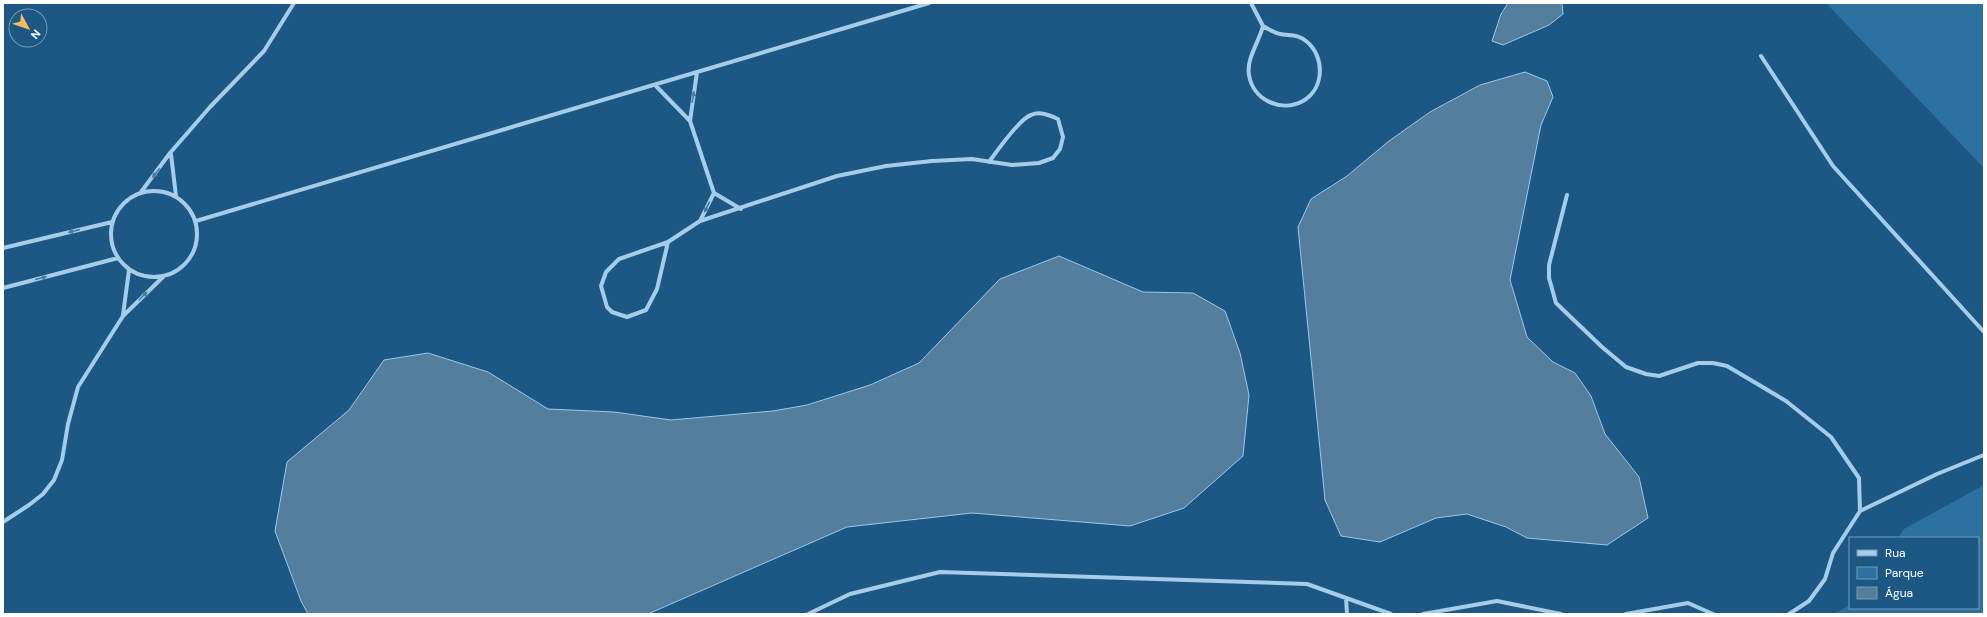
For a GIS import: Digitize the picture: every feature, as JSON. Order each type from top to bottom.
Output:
[{"type":"street","points":[[141,192],[170,153],[210,107],[264,51],[294,3]]},
{"type":"street","points":[[196,221],[656,86],[697,72],[929,3]]},
{"type":"street","points":[[1251,3],[1263,26],[1279,34],[1293,34],[1305,40],[1315,50],[1320,64],[1319,78],[1314,91],[1303,100],[1290,105],[1275,105],[1263,99],[1253,88],[1249,75],[1249,61],[1263,26]]},
{"type":"street","points":[[1761,56],[1833,166],[1984,332]]},
{"type":"street","points":[[690,121],[697,72]]},
{"type":"street","points":[[656,86],[690,121],[714,192],[741,209]]},
{"type":"street","points":[[668,242],[657,289],[646,310],[627,317],[612,312],[607,307],[601,286],[606,272],[619,259],[668,242],[700,221],[741,209],[837,176],[886,166],[932,161],[972,159],[989,162],[1012,165],[1039,163],[1053,158],[1060,149],[1063,138],[1058,118],[1046,114],[1030,115],[1014,129],[989,162]]},
{"type":"street","points":[[170,153],[176,196]]},
{"type":"street","points":[[153,190],[176,196],[184,203],[196,221],[198,235],[191,256],[187,262],[176,271],[163,276],[151,278],[129,270],[118,258],[112,247],[110,234],[112,222],[118,209],[128,199],[141,192],[153,190]]},
{"type":"street","points":[[700,221],[714,192]]},
{"type":"street","points":[[1567,194],[1549,265],[1549,278],[1556,303],[1602,347],[1626,367],[1646,374],[1659,376],[1698,363],[1713,363],[1727,366],[1786,401],[1831,437],[1859,478],[1860,511]]},
{"type":"street","points":[[3,248],[112,222]]},
{"type":"street","points":[[3,288],[118,258]]},
{"type":"street","points":[[123,316],[129,270]]},
{"type":"street","points":[[3,522],[43,494],[54,480],[62,460],[68,424],[78,387],[123,316],[163,276]]},
{"type":"street","points":[[1789,614],[1809,601],[1825,579],[1833,553],[1860,511],[1938,474],[1984,455]]},
{"type":"street","points":[[808,614],[850,594],[940,572],[1307,584],[1391,614]]},
{"type":"street","points":[[1346,598],[1347,614]]},
{"type":"street","points":[[1423,614],[1497,601],[1561,614]]},
{"type":"street","points":[[1626,614],[1688,603],[1713,614]]},
{"type":"green space","points":[[1826,3],[1984,3],[1984,168]]},
{"type":"green space","points":[[1984,485],[1984,614],[1834,614],[1849,606],[1849,609],[1979,609],[1979,537],[1899,537],[1904,529]]},
{"type":"water","points":[[1508,3],[1562,3],[1563,14],[1549,25],[1503,45],[1492,41],[1501,14]]},
{"type":"water","points":[[1525,72],[1547,81],[1553,97],[1541,125],[1510,280],[1527,337],[1553,362],[1575,373],[1591,396],[1605,434],[1639,477],[1648,518],[1607,545],[1527,538],[1506,527],[1467,514],[1436,518],[1380,542],[1341,536],[1325,500],[1298,227],[1311,199],[1347,176],[1389,141],[1430,112],[1480,85]]},
{"type":"water","points":[[1059,256],[1143,292],[1193,293],[1225,311],[1240,353],[1249,395],[1243,456],[1184,508],[1130,526],[972,513],[847,527],[648,614],[308,614],[301,601],[275,531],[287,462],[349,410],[384,360],[428,353],[488,372],[548,409],[614,412],[671,420],[773,411],[807,405],[870,385],[919,363],[1000,279]]}]
